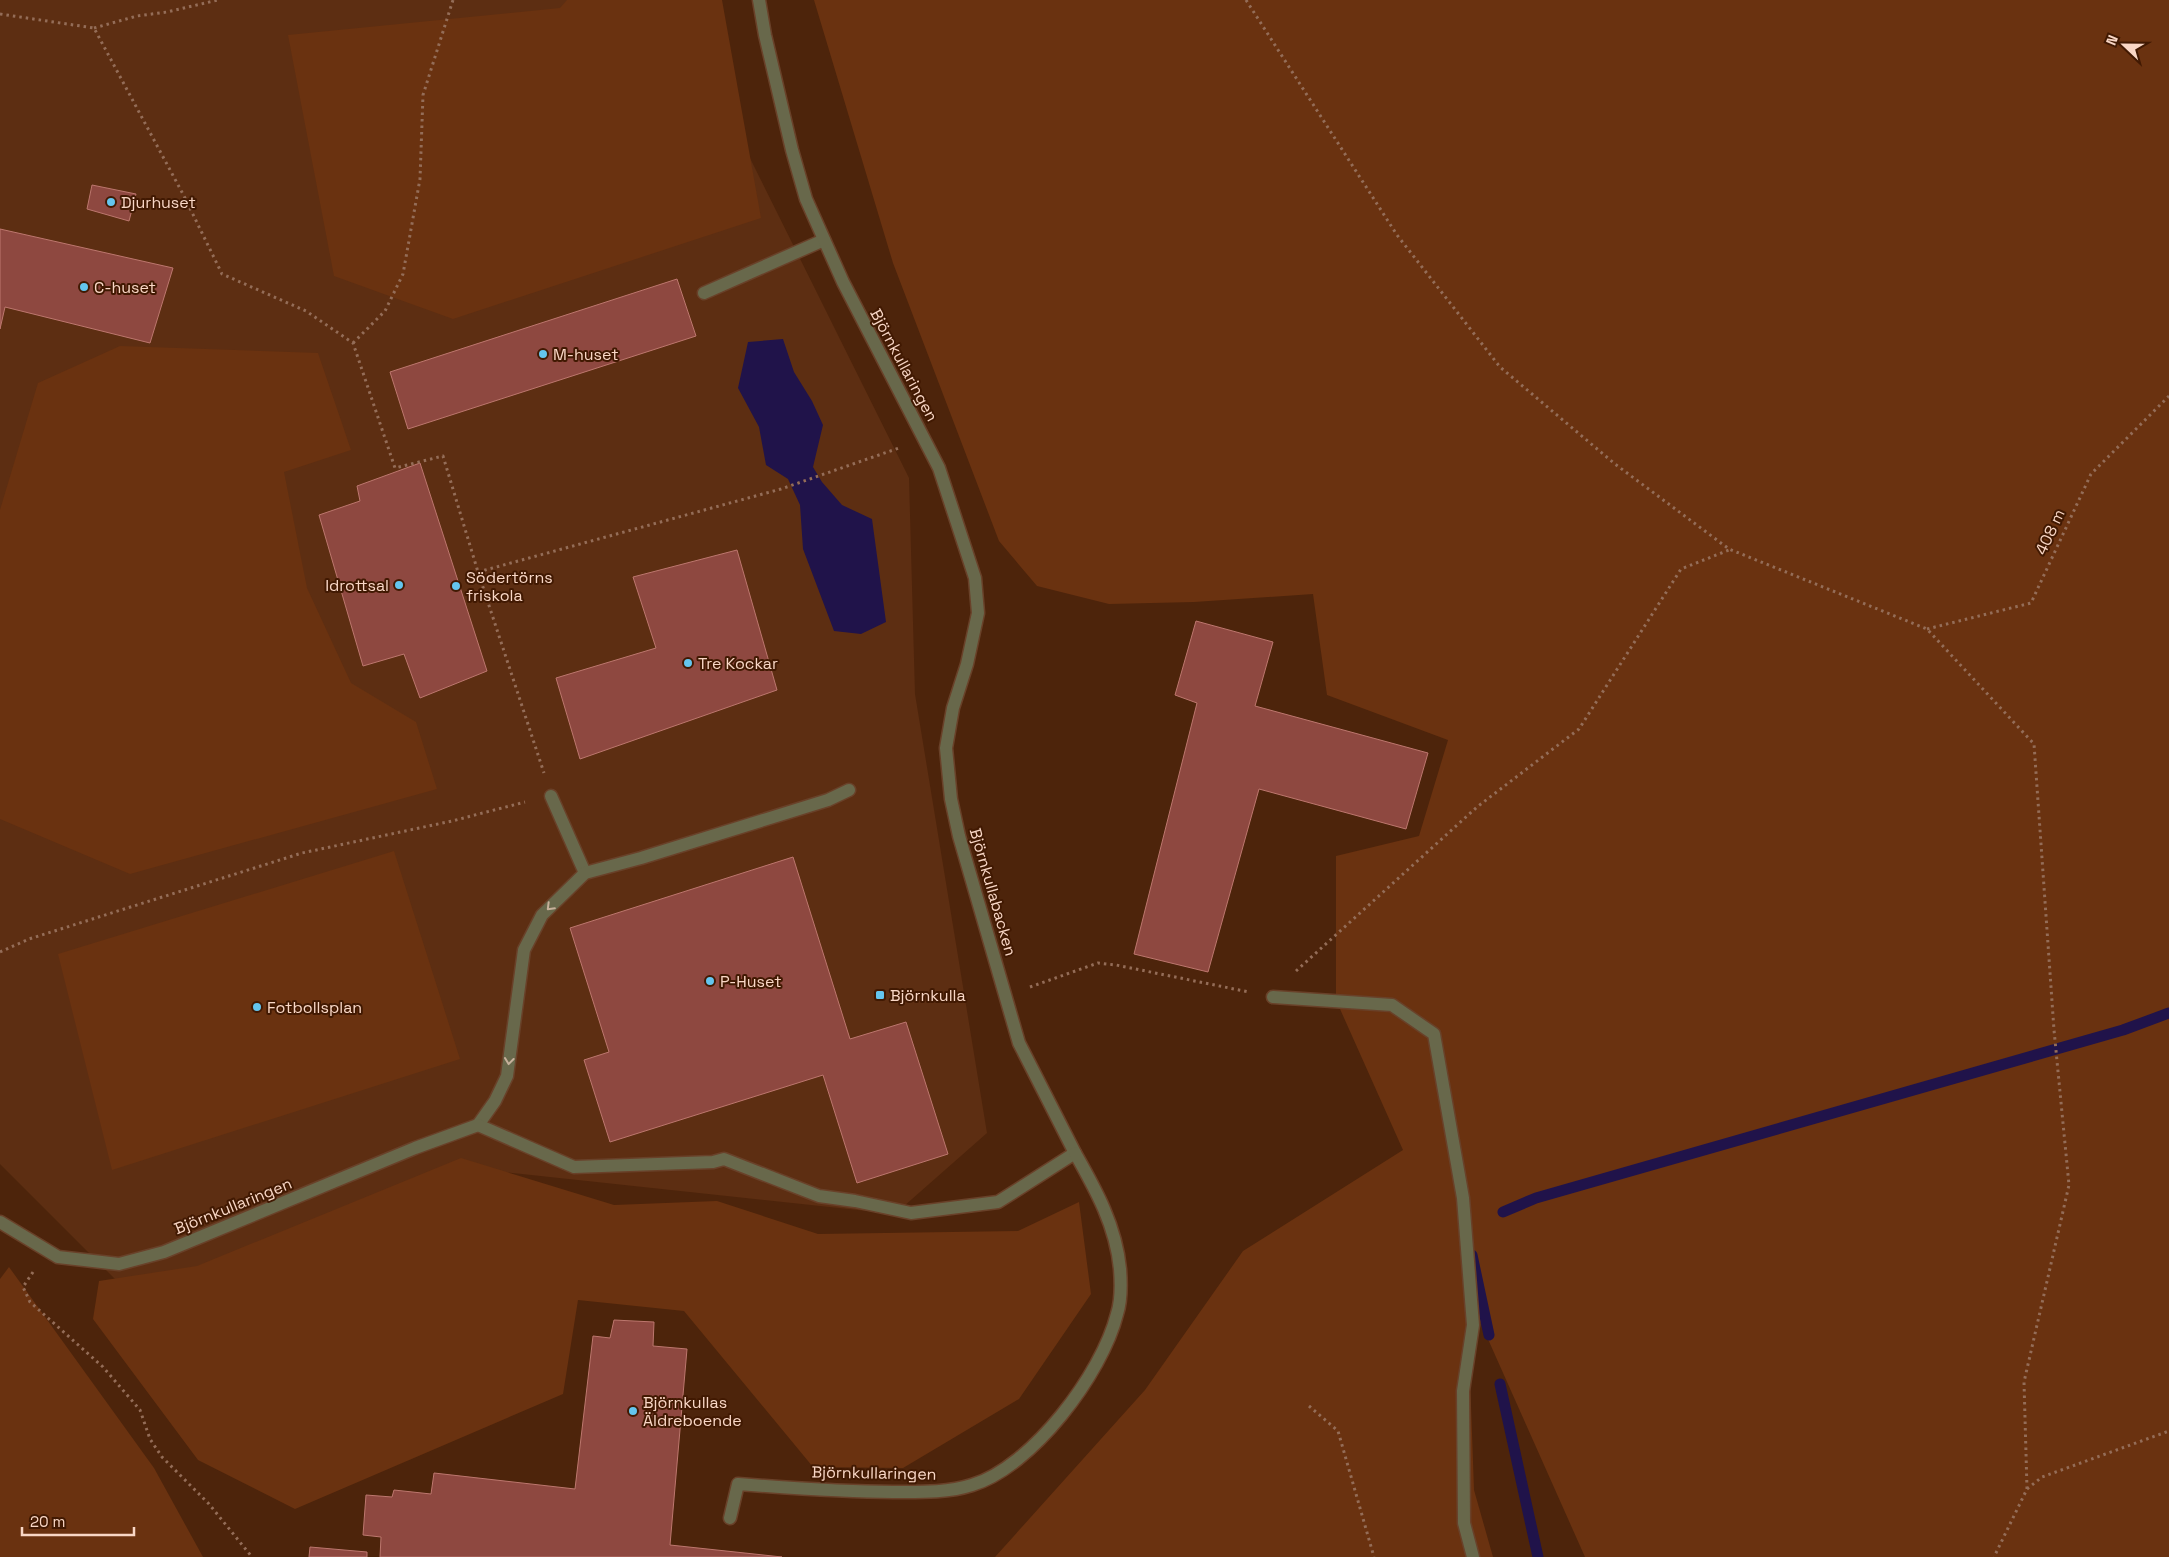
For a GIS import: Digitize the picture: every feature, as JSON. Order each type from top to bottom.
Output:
[{"type":"street","name":"Björnkullaringen","points":[[759,0],[765,36],[792,150],[806,199],[843,282],[939,468],[975,578],[978,613],[967,664],[953,708],[946,748]]},
{"type":"street","points":[[704,292],[824,240]]},
{"type":"street","name":"Björnkullabacken","points":[[946,748],[951,799],[960,836],[1019,1043]]},
{"type":"street","points":[[849,790],[828,800],[641,858],[585,873],[542,915],[524,950],[507,1076],[494,1101],[478,1125],[574,1167],[724,1160],[819,1196],[855,1201],[912,1213],[998,1202],[1075,1153]]},
{"type":"street","points":[[552,796],[585,873]]},
{"type":"street","points":[[1273,997],[1392,1005],[1434,1034],[1463,1198],[1473,1325],[1463,1391],[1464,1523],[1473,1557]]},
{"type":"street","name":"Björnkullaringen","points":[[730,1518],[738,1484],[838,1492],[936,1492],[972,1485],[1006,1470],[1032,1448],[1070,1405],[1102,1352],[1118,1313],[1120,1270],[1113,1230],[1099,1195],[1075,1153],[1019,1043]]},
{"type":"street","name":"Björnkullaringen","points":[[0,1222],[58,1257],[119,1264],[164,1252],[415,1148],[478,1125]]},
{"type":"path","points":[[0,14],[94,28],[137,16],[167,12],[218,0]]},
{"type":"path","points":[[354,343],[385,311],[403,274],[420,178],[423,95],[452,0]]},
{"type":"path","points":[[1246,0],[1397,235],[1500,366],[1615,464],[1729,549],[1927,629],[2034,744],[2054,1030],[2070,1185],[2024,1382],[2027,1489]]},
{"type":"path","points":[[0,952],[29,939],[302,853],[452,821],[552,796],[478,572],[443,456],[395,468],[354,343],[306,310],[222,274],[184,196],[94,28]]},
{"type":"path","name":"408 m","points":[[1927,629],[2032,603],[2091,474],[2169,396]]},
{"type":"path","points":[[478,572],[781,489],[899,448]]},
{"type":"path","points":[[1005,996],[1098,963],[1273,997],[1295,972],[1477,807],[1579,729],[1680,569],[1729,549]]},
{"type":"path","points":[[47,1250],[22,1287],[30,1302],[103,1367],[140,1410],[150,1439],[162,1457],[209,1504],[252,1557]]},
{"type":"path","points":[[1309,1406],[1338,1431],[1374,1557]]},
{"type":"path","points":[[1994,1557],[2027,1489],[2042,1477],[2169,1431]]},
{"type":"shaded area","name":"Södertörns friskola","points":[[0,0],[655,0],[735,128],[909,478],[915,694],[987,1133],[895,1214],[456,1167],[172,1336],[0,1164]]},
{"type":"shaded area","points":[[567,0],[722,0],[761,218],[453,319],[334,276],[288,35],[560,8]]},
{"type":"shaded area","points":[[814,0],[2169,0],[2169,1557],[1585,1557],[1467,1292],[1474,1490],[1493,1557],[995,1557],[1145,1390],[1243,1251],[1403,1150],[1336,1000],[1336,856],[1419,836],[1448,740],[1327,695],[1313,594],[1194,602],[1109,604],[1037,586],[999,541],[893,263]]},
{"type":"shaded area","points":[[783,339],[794,372],[812,401],[823,425],[813,467],[822,482],[842,505],[872,519],[886,622],[861,634],[834,631],[803,549],[800,505],[788,479],[766,465],[759,427],[738,388],[748,342]]},
{"type":"shaded area","points":[[120,346],[318,353],[351,450],[284,472],[307,588],[351,683],[416,722],[437,789],[130,874],[0,819],[0,510],[38,383]]},
{"type":"shaded area","name":"Fotbollsplan","points":[[394,851],[460,1059],[112,1170],[58,954]]},
{"type":"shaded area","points":[[461,1158],[614,1205],[717,1201],[818,1234],[1018,1231],[1079,1202],[1091,1294],[1019,1399],[903,1468],[813,1467],[684,1311],[578,1300],[563,1394],[295,1509],[198,1460],[93,1319],[99,1281],[197,1266]]},
{"type":"shaded area","points":[[9,1267],[154,1468],[203,1557],[0,1557],[0,1279]]},
{"type":"building","name":"Djurhuset","points":[[92,185],[136,194],[129,221],[87,209]]},
{"type":"building","name":"C-huset","points":[[0,229],[173,268],[150,343],[5,307],[0,329]]},
{"type":"building","name":"M-huset","points":[[677,279],[696,336],[408,429],[390,372]]},
{"type":"building","name":"Idrottsal","points":[[420,463],[487,671],[420,698],[404,654],[363,666],[319,515],[360,501],[357,486]]},
{"type":"building","name":"Tre Kockar","points":[[737,550],[777,690],[580,759],[556,678],[656,648],[633,577]]},
{"type":"building","points":[[1196,621],[1273,642],[1255,706],[1428,753],[1406,829],[1259,789],[1208,972],[1134,954],[1197,703],[1175,695]]},
{"type":"building","name":"P-Huset","points":[[793,857],[850,1039],[906,1022],[948,1154],[857,1183],[823,1075],[610,1142],[584,1060],[609,1052],[570,928]]},
{"type":"building","name":"Björnkullas Äldreboende","points":[[614,1320],[654,1322],[653,1346],[687,1349],[670,1545],[782,1557],[380,1557],[381,1537],[363,1535],[366,1495],[392,1497],[394,1490],[431,1494],[434,1473],[575,1489],[593,1336],[610,1338]]},
{"type":"building","points":[[310,1547],[367,1552],[367,1557],[309,1557]]},
{"type":"waterway","points":[[1503,1212],[1536,1198],[2123,1030],[2169,1013]]},
{"type":"waterway","points":[[1472,1255],[1489,1335]]},
{"type":"waterway","points":[[1500,1384],[1538,1557]]},
{"type":"place","name":"Djurhuset","points":[[111,202]]},
{"type":"place","name":"C-huset","points":[[84,287]]},
{"type":"place","name":"M-huset","points":[[543,354]]},
{"type":"place","name":"Idrottsal","points":[[399,585]]},
{"type":"place","name":"Södertörns friskola","points":[[456,586]]},
{"type":"place","name":"Tre Kockar","points":[[688,663]]},
{"type":"place","name":"P-Huset","points":[[710,981]]},
{"type":"place","name":"Björnkulla","points":[[880,995]]},
{"type":"place","name":"Fotbollsplan","points":[[257,1007]]},
{"type":"place","name":"Björnkullas Äldreboende","points":[[633,1411]]}]
